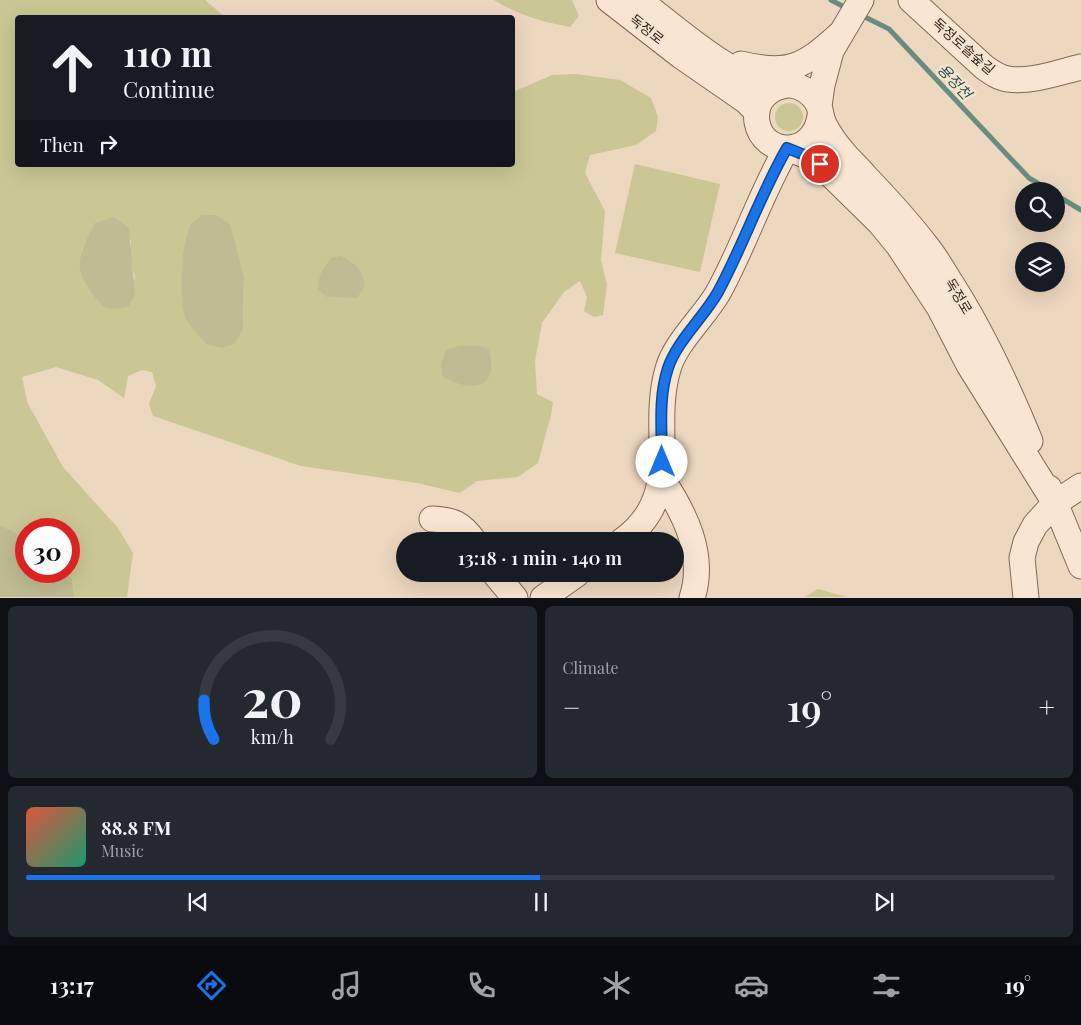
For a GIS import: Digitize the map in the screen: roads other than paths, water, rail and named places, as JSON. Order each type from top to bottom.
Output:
[{"type":"street","name":"독정로","points":[[609,0],[682,56],[746,101],[759,122]]},
{"type":"street","name":"독정로","points":[[639,0],[742,75],[758,83],[780,86]]},
{"type":"street","points":[[759,122],[768,141],[777,146],[797,147],[810,139],[819,126],[819,111],[826,67],[831,51],[861,0]]},
{"type":"street","name":"독정로솔숲길","points":[[911,0],[995,75],[1009,80],[1026,79],[1052,75],[1081,67]]},
{"type":"street","points":[[762,197],[767,159],[759,122],[763,98],[780,86],[814,68],[840,34]]},
{"type":"street","points":[[700,46],[739,64],[759,69],[777,69],[794,67],[809,60],[840,34]]},
{"type":"street","points":[[780,86],[796,86],[806,90],[814,97],[819,111]]},
{"type":"street","name":"독정로","points":[[819,111],[825,127],[843,153],[887,199],[929,249],[964,302],[1010,392],[1081,566]]},
{"type":"street","name":"독정로","points":[[787,148],[807,156],[820,164],[879,222],[919,276],[939,307],[969,366],[1055,503]]},
{"type":"street","points":[[634,532],[652,509],[662,478],[662,398],[668,366],[675,353],[717,294],[787,148]]},
{"type":"street","points":[[762,197],[774,181],[783,174],[794,170],[807,168],[836,178]]},
{"type":"street","points":[[662,478],[683,513],[696,553],[698,576],[692,598]]},
{"type":"street","points":[[1026,598],[1022,558],[1026,542],[1035,524],[1055,503],[1081,486]]},
{"type":"street","points":[[432,519],[446,520],[460,525],[466,532]]},
{"type":"street","points":[[502,582],[515,598]]},
{"type":"street","points":[[544,598],[565,582]]},
{"type":"waterway","name":"용정천","points":[[831,0],[848,9]]},
{"type":"waterway","name":"용정천","points":[[861,15],[889,29],[1029,178],[1036,182]]},
{"type":"waterway","name":"용정천","points":[[1065,200],[1081,210]]}]
